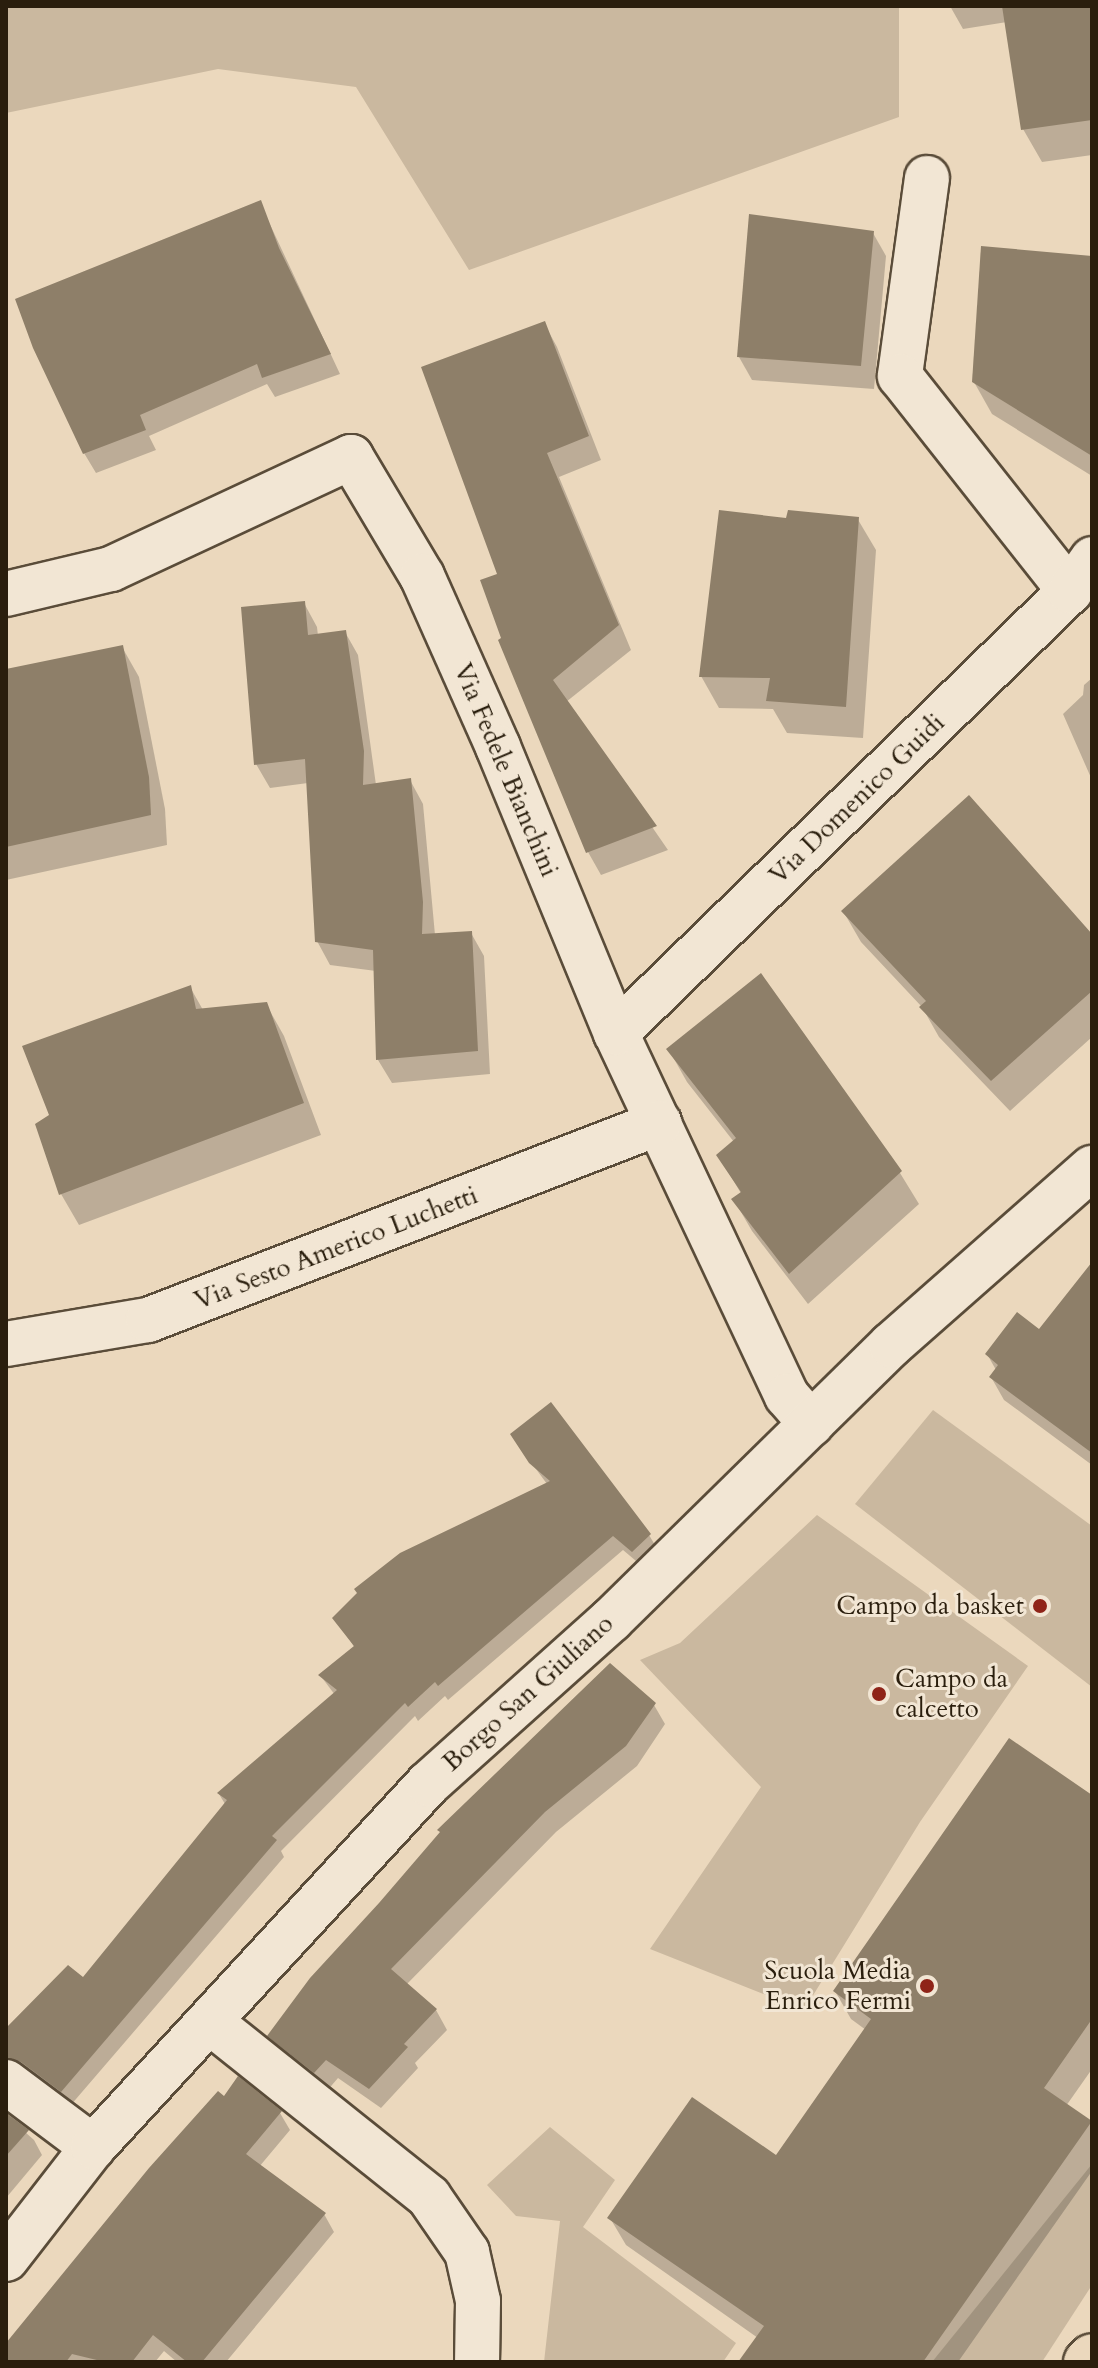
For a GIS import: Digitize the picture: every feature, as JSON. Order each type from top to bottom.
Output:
[{"type":"main road","points":[[1086,2362],[1092,2356]]},
{"type":"street","points":[[927,178],[900,376],[1081,575]]},
{"type":"street","name":"Via Fedele Bianchini","points":[[6,594],[111,569],[351,457],[422,576],[498,747],[616,1033],[787,1396],[811,1424]]},
{"type":"street","name":"Via Domenico Guidi","points":[[616,1033],[1081,575]]},
{"type":"street","name":"Via Sesto Americo Luchetti","points":[[6,1344],[148,1320],[659,1123]]},
{"type":"street","name":"Borgo San Giuliano","points":[[6,2259],[93,2147],[428,1784],[611,1620],[891,1345],[1092,1168]]},
{"type":"street","points":[[210,2022],[429,2197],[467,2252],[478,2301],[477,2362]]},
{"type":"street","points":[[6,2082],[93,2147]]},
{"type":"shaded area","points":[[6,6],[899,6],[899,117],[469,270],[356,87],[218,69],[6,113]]},
{"type":"shaded area","name":"Campo da basket","points":[[933,1410],[1092,1526],[1092,1687],[855,1504]]},
{"type":"shaded area","points":[[817,1515],[1028,1666],[920,1822],[804,2010],[650,1949],[761,1787],[640,1660],[680,1643]]},
{"type":"shaded area","points":[[550,2127],[615,2180],[583,2227],[736,2343],[723,2362],[544,2362],[560,2221],[516,2216],[487,2185]]},
{"type":"shaded area","points":[[1092,2164],[1092,2285],[1042,2362],[932,2362]]},
{"type":"building","points":[[1002,6],[1092,6],[1092,120],[1021,130]]},
{"type":"building","points":[[261,200],[279,248],[331,354],[262,378],[257,364],[140,415],[146,430],[83,454],[33,348],[15,299]]},
{"type":"building","points":[[749,214],[874,231],[861,366],[737,357]]},
{"type":"building","points":[[981,246],[1092,256],[1092,456],[972,382]]},
{"type":"building","points":[[545,321],[589,436],[547,453],[619,625],[553,680],[657,826],[586,853],[498,640],[501,638],[480,580],[497,574],[421,367]]},
{"type":"building","points":[[719,510],[786,518],[788,510],[859,517],[846,707],[766,701],[770,678],[699,677]]},
{"type":"building","points":[[305,601],[308,635],[346,630],[364,751],[363,785],[411,778],[423,902],[422,934],[472,931],[478,1051],[376,1060],[373,950],[315,942],[305,759],[254,765],[241,607]]},
{"type":"building","points":[[123,645],[149,777],[151,815],[6,847],[6,669]]},
{"type":"building","points":[[969,795],[1092,934],[1092,991],[991,1081],[919,1007],[926,1001],[841,911]]},
{"type":"building","points":[[761,973],[902,1171],[789,1274],[731,1199],[741,1192],[716,1155],[736,1138],[666,1049]]},
{"type":"building","points":[[191,985],[196,1009],[267,1002],[304,1103],[59,1195],[35,1124],[49,1115],[22,1046]]},
{"type":"building","points":[[1092,1262],[1092,1453],[989,1377],[998,1365],[985,1354],[1017,1312],[1039,1329]]},
{"type":"building","points":[[551,1402],[651,1534],[632,1552],[613,1536],[438,1686],[435,1682],[408,1707],[405,1703],[272,1836],[277,1840],[61,2092],[21,2062],[6,2058],[6,2028],[68,1965],[83,1977],[227,1800],[217,1793],[337,1690],[318,1675],[354,1646],[332,1618],[357,1593],[354,1589],[400,1553],[550,1481],[529,1463],[510,1434]]},
{"type":"building","points":[[610,1663],[656,1703],[626,1746],[545,1812],[391,1969],[437,2009],[404,2044],[408,2047],[369,2089],[326,2060],[314,2073],[267,2036],[310,1978],[440,1832],[437,1830]]},
{"type":"building","points":[[1009,1738],[1092,1795],[1092,2019],[1044,2088],[1092,2121],[923,2362],[738,2362],[764,2326],[607,2218],[692,2097],[776,2155],[871,2019],[833,1991]]},
{"type":"building","points":[[238,2076],[282,2111],[246,2154],[326,2213],[202,2362],[187,2362],[153,2335],[132,2362],[105,2362],[72,2354],[66,2362],[6,2362],[6,2343],[149,2168],[218,2091],[224,2096]]},
{"type":"building","points":[[6,2113],[29,2130],[6,2156]]},
{"type":"place","name":"Campo da basket","points":[[1040,1606]]},
{"type":"place","name":"Campo da calcetto","points":[[879,1694]]},
{"type":"place","name":"Scuola Media Enrico Fermi","points":[[927,1986]]}]
